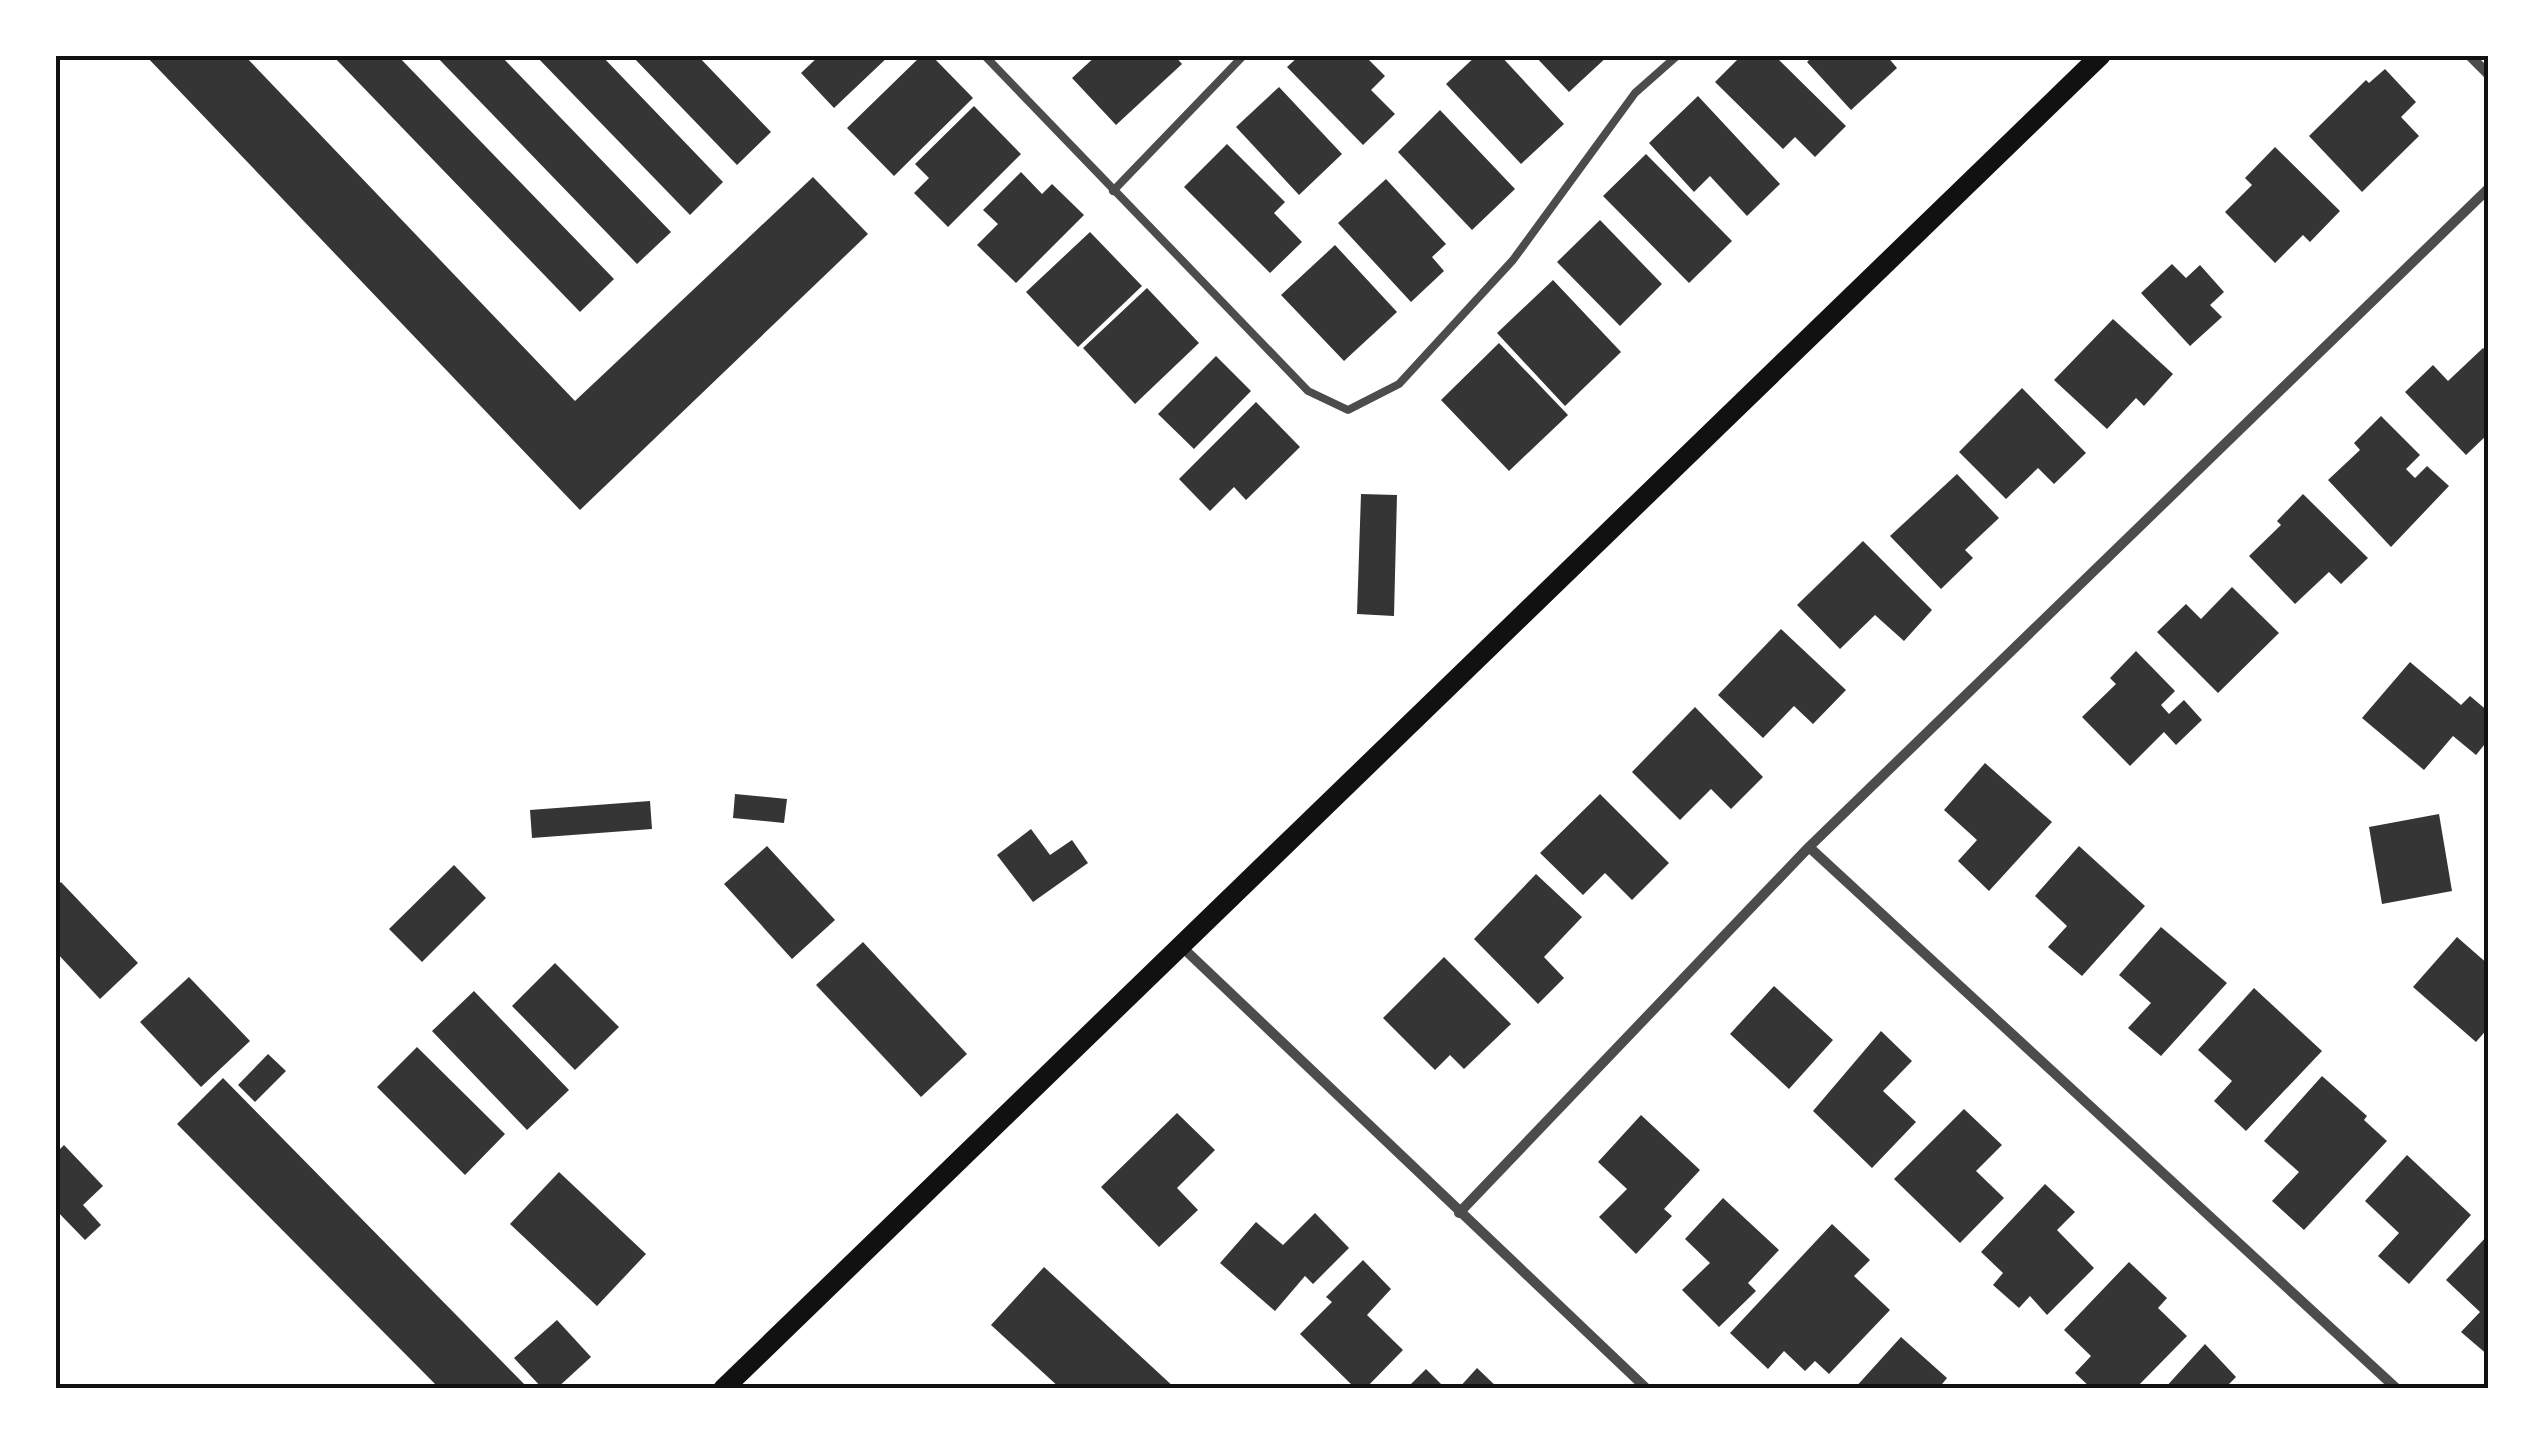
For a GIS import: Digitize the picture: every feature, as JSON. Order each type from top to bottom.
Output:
[{"type":"main road","points":[[723,1389],[2101,55]]},
{"type":"street","points":[[2469,55],[2489,75]]},
{"type":"street","points":[[1459,1212],[1808,847],[2489,188]]},
{"type":"street","points":[[1808,847],[2397,1389]]},
{"type":"street","points":[[1182,947],[1648,1389]]},
{"type":"lane","points":[[984,55],[1308,391],[1348,410],[1399,384],[1513,260],[1635,93],[1678,55]]},
{"type":"lane","points":[[1113,191],[1244,55]]},
{"type":"building","points":[[145,55],[244,55],[575,401],[813,177],[868,234],[580,510]]},
{"type":"building","points":[[332,55],[397,55],[614,279],[580,312]]},
{"type":"building","points":[[435,55],[500,55],[671,232],[637,264]]},
{"type":"building","points":[[535,55],[601,55],[723,182],[690,215]]},
{"type":"building","points":[[631,55],[697,55],[771,132],[737,165]]},
{"type":"building","points":[[820,55],[890,55],[834,108],[801,73]]},
{"type":"building","points":[[922,55],[931,55],[973,98],[894,176],[847,128]]},
{"type":"building","points":[[1097,55],[1174,55],[1182,64],[1116,125],[1072,78]]},
{"type":"building","points":[[1300,55],[1364,55],[1385,76],[1371,90],[1395,114],[1363,145],[1287,67]]},
{"type":"building","points":[[1477,55],[1500,55],[1564,124],[1521,164],[1446,84]]},
{"type":"building","points":[[1534,55],[1609,55],[1569,92]]},
{"type":"building","points":[[1742,55],[1774,55],[1846,126],[1815,157],[1795,137],[1783,149],[1715,82]]},
{"type":"building","points":[[1814,55],[1886,55],[1897,68],[1851,110],[1807,62]]},
{"type":"building","points":[[2385,69],[2416,102],[2401,117],[2419,136],[2362,192],[2309,136],[2366,80],[2369,83]]},
{"type":"building","points":[[1279,87],[1342,154],[1299,195],[1236,127]]},
{"type":"building","points":[[1698,96],[1780,184],[1747,216],[1710,176],[1694,192],[1649,143]]},
{"type":"building","points":[[974,106],[1021,154],[948,227],[914,193],[929,178],[915,164]]},
{"type":"building","points":[[1440,110],[1515,189],[1472,230],[1398,152]]},
{"type":"building","points":[[1227,144],[1285,202],[1274,213],[1302,242],[1270,273],[1184,187]]},
{"type":"building","points":[[2275,147],[2340,211],[2310,242],[2303,235],[2275,263],[2225,212],[2252,185],[2245,178]]},
{"type":"building","points":[[1646,154],[1732,241],[1689,283],[1603,196]]},
{"type":"building","points":[[1021,172],[1042,194],[1052,184],[1084,215],[1016,283],[977,245],[998,224],[983,210]]},
{"type":"building","points":[[1386,179],[1446,244],[1432,257],[1444,271],[1411,302],[1338,223]]},
{"type":"building","points":[[1600,220],[1662,284],[1620,326],[1557,262]]},
{"type":"building","points":[[1090,232],[1142,286],[1078,347],[1026,292]]},
{"type":"building","points":[[1335,245],[1397,312],[1344,361],[1281,295]]},
{"type":"building","points":[[2172,264],[2186,278],[2200,265],[2224,292],[2210,305],[2222,317],[2190,346],[2141,293]]},
{"type":"building","points":[[1553,280],[1621,352],[1565,406],[1497,333]]},
{"type":"building","points":[[1147,288],[1199,343],[1135,404],[1083,348]]},
{"type":"building","points":[[2113,319],[2173,374],[2144,406],[2136,398],[2107,429],[2054,380]]},
{"type":"building","points":[[1499,343],[1568,415],[1509,471],[1441,400]]},
{"type":"building","points":[[2483,348],[2489,353],[2489,433],[2466,455],[2405,392],[2433,365],[2448,381]]},
{"type":"building","points":[[1216,356],[1251,391],[1194,449],[1158,414]]},
{"type":"building","points":[[2022,388],[2086,453],[2054,484],[2038,468],[2006,499],[1959,452]]},
{"type":"building","points":[[1256,402],[1300,447],[1246,500],[1234,487],[1210,511],[1179,479]]},
{"type":"building","points":[[2381,416],[2420,455],[2406,469],[2415,478],[2427,466],[2449,486],[2391,547],[2328,480],[2360,450],[2354,443]]},
{"type":"building","points":[[1957,474],[1999,518],[1965,550],[1973,558],[1941,589],[1890,536]]},
{"type":"building","points":[[1361,494],[1397,495],[1394,616],[1357,614]]},
{"type":"building","points":[[2303,494],[2368,558],[2341,584],[2329,572],[2295,604],[2249,556],[2281,525],[2277,521]]},
{"type":"building","points":[[1863,541],[1932,610],[1904,641],[1875,615],[1840,649],[1797,605]]},
{"type":"building","points":[[2232,587],[2279,633],[2218,693],[2157,632],[2186,604],[2201,619]]},
{"type":"building","points":[[1781,629],[1846,690],[1813,724],[1794,706],[1763,738],[1718,695]]},
{"type":"building","points":[[2136,651],[2175,691],[2161,705],[2169,714],[2184,700],[2202,720],[2176,745],[2164,732],[2130,766],[2082,717],[2116,684],[2110,678]]},
{"type":"building","points":[[2410,662],[2461,705],[2470,696],[2489,712],[2489,739],[2476,755],[2453,736],[2424,770],[2362,718]]},
{"type":"building","points":[[1695,707],[1763,777],[1731,809],[1711,789],[1680,820],[1632,772]]},
{"type":"building","points":[[1985,763],[2052,822],[1989,891],[1958,861],[1977,840],[1944,810]]},
{"type":"building","points":[[735,794],[787,799],[784,823],[733,818]]},
{"type":"building","points":[[1600,794],[1669,863],[1632,900],[1605,873],[1583,895],[1540,853]]},
{"type":"building","points":[[650,801],[652,829],[532,838],[530,810]]},
{"type":"building","points":[[2439,814],[2452,891],[2382,904],[2369,827]]},
{"type":"building","points":[[1031,829],[1050,855],[1072,840],[1088,863],[1033,902],[997,855]]},
{"type":"building","points":[[767,846],[835,920],[792,959],[724,884]]},
{"type":"building","points":[[2079,846],[2145,906],[2082,976],[2048,947],[2067,926],[2035,896]]},
{"type":"building","points":[[454,865],[486,898],[422,962],[389,929]]},
{"type":"building","points":[[1536,874],[1582,917],[1544,957],[1564,978],[1538,1004],[1474,939]]},
{"type":"building","points":[[61,882],[138,963],[100,999],[55,951],[55,888]]},
{"type":"building","points":[[2161,927],[2227,983],[2161,1056],[2128,1028],[2151,1003],[2119,975]]},
{"type":"building","points":[[2457,937],[2489,965],[2489,1027],[2476,1042],[2413,987]]},
{"type":"building","points":[[863,942],[967,1054],[921,1097],[816,985]]},
{"type":"building","points":[[1444,957],[1511,1024],[1464,1069],[1450,1055],[1435,1070],[1383,1018]]},
{"type":"building","points":[[555,963],[619,1027],[575,1070],[512,1006]]},
{"type":"building","points":[[189,977],[250,1041],[201,1087],[140,1022]]},
{"type":"building","points":[[1774,986],[1833,1040],[1789,1089],[1730,1034]]},
{"type":"building","points":[[2254,988],[2322,1051],[2246,1131],[2214,1101],[2232,1081],[2198,1050]]},
{"type":"building","points":[[474,991],[569,1090],[527,1130],[432,1031]]},
{"type":"building","points":[[1881,1031],[1912,1061],[1883,1091],[1916,1122],[1872,1168],[1813,1111]]},
{"type":"building","points":[[417,1047],[505,1134],[465,1175],[377,1087]]},
{"type":"building","points":[[268,1054],[286,1071],[255,1102],[238,1085]]},
{"type":"building","points":[[2322,1076],[2367,1116],[2364,1120],[2387,1141],[2304,1230],[2272,1201],[2299,1172],[2264,1141]]},
{"type":"building","points":[[223,1078],[529,1389],[440,1389],[177,1124]]},
{"type":"building","points":[[1964,1109],[2002,1145],[1976,1171],[2004,1198],[1960,1243],[1894,1179]]},
{"type":"building","points":[[1177,1113],[1215,1150],[1177,1188],[1198,1210],[1159,1247],[1101,1187]]},
{"type":"building","points":[[1641,1115],[1700,1170],[1664,1209],[1672,1216],[1636,1254],[1599,1217],[1627,1189],[1598,1162]]},
{"type":"building","points":[[64,1145],[103,1186],[83,1205],[101,1225],[85,1240],[55,1209],[55,1154]]},
{"type":"building","points":[[2407,1155],[2471,1215],[2409,1284],[2378,1256],[2399,1233],[2365,1201]]},
{"type":"building","points":[[559,1172],[646,1254],[597,1306],[510,1224]]},
{"type":"building","points":[[2045,1184],[2075,1212],[2057,1230],[2094,1268],[2047,1315],[2030,1296],[2019,1308],[1993,1285],[2003,1273],[1981,1252]]},
{"type":"building","points":[[1723,1198],[1779,1250],[1748,1283],[1756,1291],[1719,1327],[1682,1290],[1710,1263],[1685,1239]]},
{"type":"building","points":[[1315,1213],[1349,1248],[1313,1284],[1305,1276],[1275,1311],[1220,1263],[1256,1222],[1283,1245]]},
{"type":"building","points":[[1832,1224],[1870,1260],[1854,1276],[1890,1310],[1829,1374],[1815,1361],[1805,1371],[1784,1351],[1768,1369],[1730,1333]]},
{"type":"building","points":[[2489,1234],[2489,1356],[2461,1332],[2480,1312],[2446,1280]]},
{"type":"building","points":[[1363,1260],[1391,1289],[1367,1315],[1403,1350],[1365,1389],[1356,1389],[1300,1334],[1332,1302],[1326,1297]]},
{"type":"building","points":[[2129,1262],[2167,1298],[2158,1308],[2187,1336],[2135,1389],[2092,1389],[2075,1373],[2091,1356],[2064,1330]]},
{"type":"building","points":[[1044,1267],[1176,1389],[1061,1389],[991,1325]]},
{"type":"building","points":[[557,1320],[591,1357],[556,1389],[543,1389],[514,1358]]},
{"type":"building","points":[[1901,1337],[1947,1378],[1938,1389],[1854,1389]]},
{"type":"building","points":[[2205,1344],[2236,1377],[2224,1389],[2164,1389]]},
{"type":"building","points":[[1477,1368],[1499,1389],[1458,1389]]},
{"type":"building","points":[[1426,1369],[1446,1389],[1406,1389]]}]
